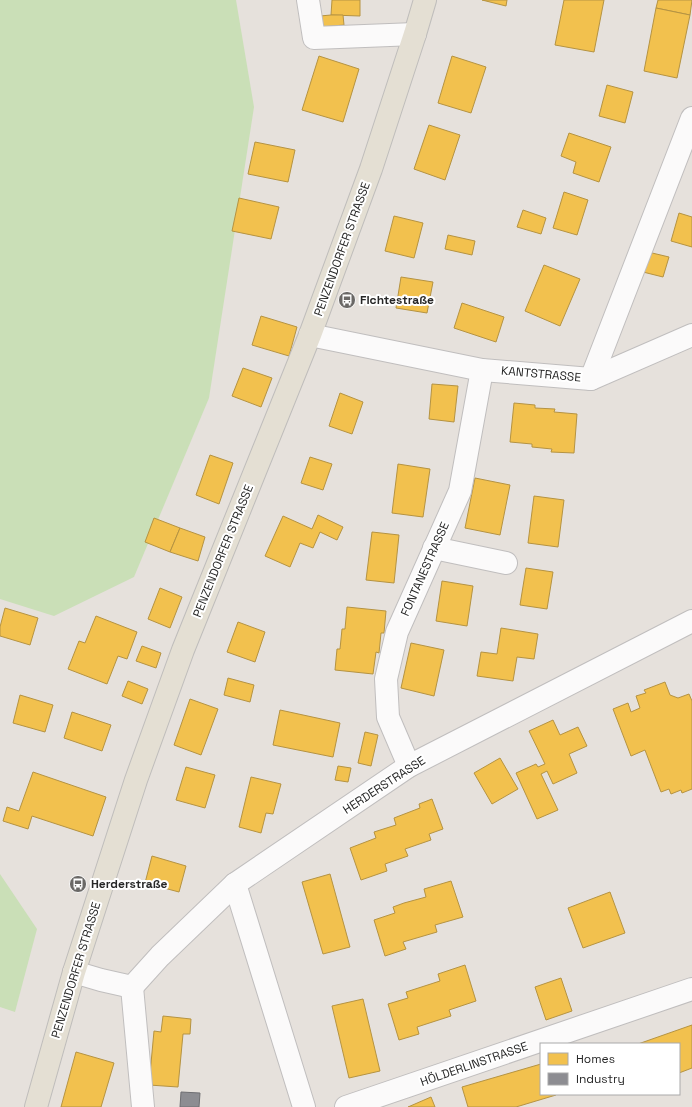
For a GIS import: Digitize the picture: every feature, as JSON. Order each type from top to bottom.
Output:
[{"type":"main road","name":"PENZENDORFER STRASSE","points":[[36,1107],[74,972],[136,780],[184,650],[310,335],[371,169],[425,0]]},
{"type":"street","points":[[308,0],[314,38],[415,34]]},
{"type":"street","name":"KANTSTRASSE","points":[[310,335],[482,370],[591,379],[692,118]]},
{"type":"street","points":[[591,379],[692,335]]},
{"type":"street","name":"FONTANESTRASSE","points":[[409,766],[388,717],[386,679],[397,632],[460,491],[482,370]]},
{"type":"street","points":[[434,548],[506,564]]},
{"type":"street","name":"HERDERSTRASSE","points":[[132,987],[160,956],[235,884],[409,766],[692,621]]},
{"type":"street","points":[[235,884],[304,1107]]},
{"type":"street","points":[[74,972],[132,987],[143,1107]]},
{"type":"street","name":"HÖLDERLINSTRASSE","points":[[346,1107],[692,989]]},
{"type":"green space","points":[[0,0],[236,0],[254,107],[209,398],[134,577],[54,616],[0,599]]},
{"type":"green space","points":[[0,874],[37,929],[15,1012],[0,1007]]},
{"type":"building: Homes","points":[[332,0],[360,0],[360,16],[331,15]]},
{"type":"building: Homes","points":[[482,0],[507,0],[506,6]]},
{"type":"building: Homes","points":[[564,0],[604,0],[594,52],[555,45]]},
{"type":"building: Homes","points":[[658,0],[692,0],[690,15],[656,8]]},
{"type":"building: Homes","points":[[656,8],[690,15],[677,78],[644,71]]},
{"type":"building: Homes","points":[[343,15],[344,25],[321,27],[320,16]]},
{"type":"building: Homes","points":[[319,56],[359,69],[343,122],[302,110]]},
{"type":"building: Homes","points":[[452,56],[486,67],[471,113],[438,103]]},
{"type":"building: Homes","points":[[607,85],[633,92],[625,123],[599,116]]},
{"type":"building: Homes","points":[[429,125],[460,135],[445,180],[414,169]]},
{"type":"building: Homes","points":[[569,133],[611,147],[599,182],[573,173],[576,162],[561,156]]},
{"type":"building: Homes","points":[[255,142],[295,150],[288,182],[248,174]]},
{"type":"building: Homes","points":[[564,192],[588,200],[577,235],[553,228]]},
{"type":"building: Homes","points":[[239,198],[279,207],[271,239],[232,231]]},
{"type":"building: Homes","points":[[523,210],[546,218],[541,234],[517,227]]},
{"type":"building: Homes","points":[[679,213],[692,217],[692,247],[671,241]]},
{"type":"building: Homes","points":[[394,216],[423,223],[414,258],[385,251]]},
{"type":"building: Homes","points":[[448,235],[475,241],[472,255],[445,249]]},
{"type":"building: Homes","points":[[648,252],[669,257],[663,277],[643,272]]},
{"type":"building: Homes","points":[[544,265],[580,279],[560,326],[525,311]]},
{"type":"building: Homes","points":[[401,277],[433,282],[427,313],[396,308]]},
{"type":"building: Homes","points":[[462,303],[504,317],[496,342],[454,328]]},
{"type":"building: Homes","points":[[261,316],[297,327],[289,356],[252,345]]},
{"type":"building: Homes","points":[[243,368],[272,378],[261,407],[232,396]]},
{"type":"building: Homes","points":[[432,384],[458,386],[454,422],[429,419]]},
{"type":"building: Homes","points":[[340,393],[363,402],[352,434],[329,426]]},
{"type":"building: Homes","points":[[514,403],[535,405],[535,408],[555,409],[554,412],[577,414],[574,453],[551,452],[552,449],[532,447],[532,444],[510,442]]},
{"type":"building: Homes","points":[[210,455],[233,463],[219,504],[196,495]]},
{"type":"building: Homes","points":[[310,457],[332,464],[323,490],[301,483]]},
{"type":"building: Homes","points":[[398,464],[430,469],[423,517],[392,513]]},
{"type":"building: Homes","points":[[475,478],[510,485],[500,535],[465,528]]},
{"type":"building: Homes","points":[[534,496],[564,500],[558,547],[528,543]]},
{"type":"building: Homes","points":[[318,515],[343,527],[337,540],[320,532],[313,548],[300,543],[290,567],[265,556],[283,516],[312,529]]},
{"type":"building: Homes","points":[[154,518],[180,528],[170,552],[145,542]]},
{"type":"building: Homes","points":[[180,528],[205,537],[198,561],[170,552]]},
{"type":"building: Homes","points":[[372,532],[399,535],[394,583],[366,580]]},
{"type":"building: Homes","points":[[526,568],[553,572],[547,609],[520,605]]},
{"type":"building: Homes","points":[[442,581],[473,586],[467,626],[436,621]]},
{"type":"building: Homes","points":[[160,588],[182,597],[170,628],[148,619]]},
{"type":"building: Homes","points":[[347,607],[386,611],[384,633],[381,633],[379,653],[376,652],[373,674],[335,670],[337,649],[340,649],[342,629],[345,629]]},
{"type":"building: Homes","points":[[5,608],[38,618],[30,645],[0,636],[0,627]]},
{"type":"building: Homes","points":[[96,616],[137,632],[127,659],[118,656],[107,684],[68,669],[79,641],[85,643]]},
{"type":"building: Homes","points":[[238,622],[265,632],[255,662],[227,652]]},
{"type":"building: Homes","points":[[501,628],[538,634],[534,659],[517,657],[513,681],[477,676],[481,652],[497,654]]},
{"type":"building: Homes","points":[[411,643],[444,650],[434,696],[401,688]]},
{"type":"building: Homes","points":[[142,646],[161,653],[156,668],[136,661]]},
{"type":"building: Homes","points":[[228,678],[254,685],[250,702],[224,695]]},
{"type":"building: Homes","points":[[128,681],[148,689],[142,704],[122,696]]},
{"type":"building: Homes","points":[[665,682],[670,695],[678,698],[689,694],[692,701],[692,789],[682,793],[681,790],[671,794],[669,789],[661,792],[645,750],[631,756],[613,709],[628,703],[631,712],[640,708],[636,696],[646,693],[644,690]]},
{"type":"building: Homes","points":[[20,695],[53,705],[45,732],[13,723]]},
{"type":"building: Homes","points":[[190,699],[218,709],[201,755],[174,745]]},
{"type":"building: Homes","points":[[280,710],[340,723],[333,757],[273,745]]},
{"type":"building: Homes","points":[[72,712],[111,725],[102,751],[64,738]]},
{"type":"building: Homes","points":[[553,720],[560,735],[578,727],[587,746],[569,754],[577,773],[553,784],[547,771],[541,774],[558,810],[537,819],[516,773],[536,764],[538,767],[545,764],[529,731]]},
{"type":"building: Homes","points":[[365,732],[378,735],[371,766],[358,763]]},
{"type":"building: Homes","points":[[500,758],[518,789],[492,804],[474,773]]},
{"type":"building: Homes","points":[[338,766],[351,768],[348,782],[335,780]]},
{"type":"building: Homes","points":[[186,767],[215,775],[205,808],[176,800]]},
{"type":"building: Homes","points":[[33,772],[106,797],[93,836],[32,816],[28,829],[3,821],[7,807],[19,811]]},
{"type":"building: Homes","points":[[251,777],[281,784],[273,814],[266,813],[261,833],[239,827]]},
{"type":"building: Homes","points":[[432,799],[443,829],[429,834],[431,840],[405,849],[408,856],[385,864],[387,871],[361,880],[350,848],[376,838],[374,832],[396,825],[394,818],[420,808],[419,804]]},
{"type":"building: Homes","points":[[152,856],[186,866],[179,892],[145,883]]},
{"type":"building: Homes","points":[[330,874],[350,947],[323,954],[302,882]]},
{"type":"building: Homes","points":[[451,881],[463,917],[435,925],[437,932],[403,942],[406,949],[385,956],[374,920],[395,913],[393,907],[426,897],[424,889]]},
{"type":"building: Homes","points":[[610,892],[625,933],[583,948],[568,908]]},
{"type":"building: Homes","points":[[465,965],[476,1001],[449,1010],[451,1016],[417,1027],[419,1034],[399,1040],[388,1004],[408,998],[406,992],[440,981],[438,974]]},
{"type":"building: Homes","points":[[561,978],[572,1011],[546,1020],[535,987]]},
{"type":"building: Homes","points":[[363,999],[380,1071],[349,1078],[332,1006]]},
{"type":"building: Homes","points":[[163,1016],[191,1019],[190,1034],[183,1034],[178,1087],[149,1085],[154,1031],[161,1032]]},
{"type":"building: Homes","points":[[692,1025],[692,1068],[680,1073],[680,1043],[641,1043]]},
{"type":"building: Homes","points":[[76,1052],[114,1063],[101,1107],[61,1107]]},
{"type":"building: Homes","points":[[540,1064],[540,1095],[556,1095],[516,1107],[468,1107],[462,1087]]},
{"type":"building: Homes","points":[[431,1097],[435,1107],[408,1107]]},
{"type":"building: Industry","points":[[181,1092],[200,1093],[199,1107],[180,1107]]},
{"type":"place","name":"Fichtestraße","points":[[347,300]]},
{"type":"place","name":"Herderstraße","points":[[78,884]]}]
